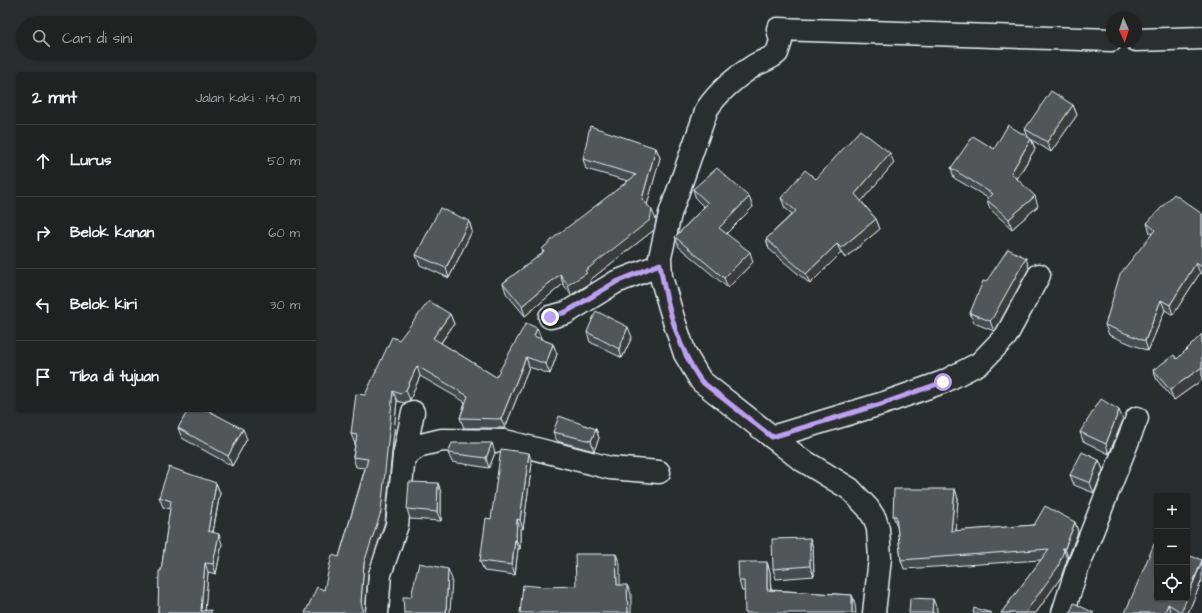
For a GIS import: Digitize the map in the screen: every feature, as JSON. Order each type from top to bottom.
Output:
[{"type":"street","points":[[874,613],[880,558],[878,528],[875,519],[860,499],[850,489],[799,458],[701,381],[685,354],[674,321],[660,264],[662,240],[707,109],[716,96],[726,86],[756,65],[777,54],[781,40],[778,29],[1106,40]]},
{"type":"street","points":[[1142,40],[1202,38]]},
{"type":"street","points":[[550,317],[566,312],[616,282],[660,264]]},
{"type":"street","points":[[772,437],[891,400],[943,382],[980,363],[1006,336],[1039,275]]},
{"type":"street","points":[[377,613],[380,574],[398,525],[404,456],[413,412]]},
{"type":"street","points":[[1063,613],[1076,572],[1137,418]]},
{"type":"street","points":[[404,456],[421,444],[442,440],[505,441],[610,468],[659,472]]},
{"type":"building","points":[[1051,91],[1073,105],[1047,142],[1025,129]]},
{"type":"building","points":[[1008,125],[1031,139],[1011,173],[1035,196],[1009,219],[987,200],[993,194],[951,168],[973,136],[994,149]]},
{"type":"building","points":[[590,126],[656,148],[642,199],[652,210],[650,220],[585,271],[587,273],[568,285],[560,274],[522,306],[503,283],[544,252],[542,249],[556,236],[636,175],[583,159]]},
{"type":"building","points":[[860,130],[890,153],[855,194],[876,219],[841,248],[837,244],[806,274],[766,239],[796,211],[781,198],[805,170],[816,179]]},
{"type":"building","points":[[717,168],[749,197],[719,228],[750,252],[724,278],[675,237],[708,203],[693,189]]},
{"type":"building","points":[[1174,194],[1202,214],[1202,267],[1196,263],[1170,305],[1161,300],[1145,341],[1105,325],[1120,274],[1155,230],[1147,223]]},
{"type":"building","points":[[440,208],[469,221],[446,268],[416,255]]},
{"type":"building","points":[[1008,249],[1026,258],[992,319],[990,321],[970,313],[983,281],[986,282]]},
{"type":"building","points":[[429,301],[450,314],[433,338],[496,377],[526,323],[537,328],[534,336],[553,344],[546,364],[526,357],[501,419],[460,418],[468,396],[417,366],[406,390],[400,394],[393,391],[381,512],[364,563],[361,602],[363,609],[361,613],[305,613],[317,587],[324,590],[332,555],[339,557],[368,459],[353,457],[357,435],[351,434],[356,394],[365,395],[392,337],[399,340]]},
{"type":"building","points":[[596,311],[628,327],[619,349],[587,332]]},
{"type":"building","points":[[1202,334],[1202,367],[1170,390],[1153,370],[1174,355],[1177,359]]},
{"type":"building","points":[[1101,399],[1119,410],[1106,444],[1080,432]]},
{"type":"building","points":[[187,412],[211,412],[243,429],[228,456],[178,428]]},
{"type":"building","points":[[559,416],[596,429],[591,441],[553,432]]},
{"type":"building","points":[[452,443],[492,443],[486,458],[448,453]]},
{"type":"building","points":[[501,449],[529,453],[520,520],[517,519],[512,565],[480,561],[486,518],[491,519]]},
{"type":"building","points":[[1082,452],[1099,460],[1090,483],[1070,475]]},
{"type":"building","points":[[169,467],[216,483],[208,531],[219,534],[213,564],[205,563],[201,611],[211,610],[211,613],[158,613],[159,571],[161,571],[171,501],[159,497]]},
{"type":"building","points":[[409,482],[438,483],[437,512],[407,509]]},
{"type":"building","points":[[894,489],[955,489],[951,531],[1034,525],[1045,506],[1075,522],[1065,548],[1062,548],[1064,550],[1058,567],[1025,613],[1001,613],[1049,549],[901,560],[896,516],[893,516]]},
{"type":"building","points":[[810,538],[810,566],[773,569],[772,539]]},
{"type":"building","points":[[1154,544],[1154,601],[1186,601],[1181,612],[1168,604],[1165,613],[1125,613]]},
{"type":"building","points":[[575,554],[616,554],[617,585],[627,585],[628,613],[520,613],[523,585],[545,587],[576,586]]},
{"type":"building","points":[[1190,556],[1202,560],[1190,590]]},
{"type":"building","points":[[738,562],[767,562],[767,590],[852,595],[852,613],[745,613],[744,581],[739,581]]},
{"type":"building","points":[[419,563],[448,569],[446,613],[404,613],[403,597],[411,597]]},
{"type":"building","points":[[910,598],[933,599],[932,613],[909,613]]},
{"type":"building","points":[[1074,603],[1094,613],[1070,613]]},
{"type":"building","points":[[974,608],[992,613],[973,613]]},
{"type":"route","points":[[550,317],[566,312],[616,282],[660,264],[674,321],[685,354],[692,368],[701,381],[772,437],[884,403],[943,382]]}]
